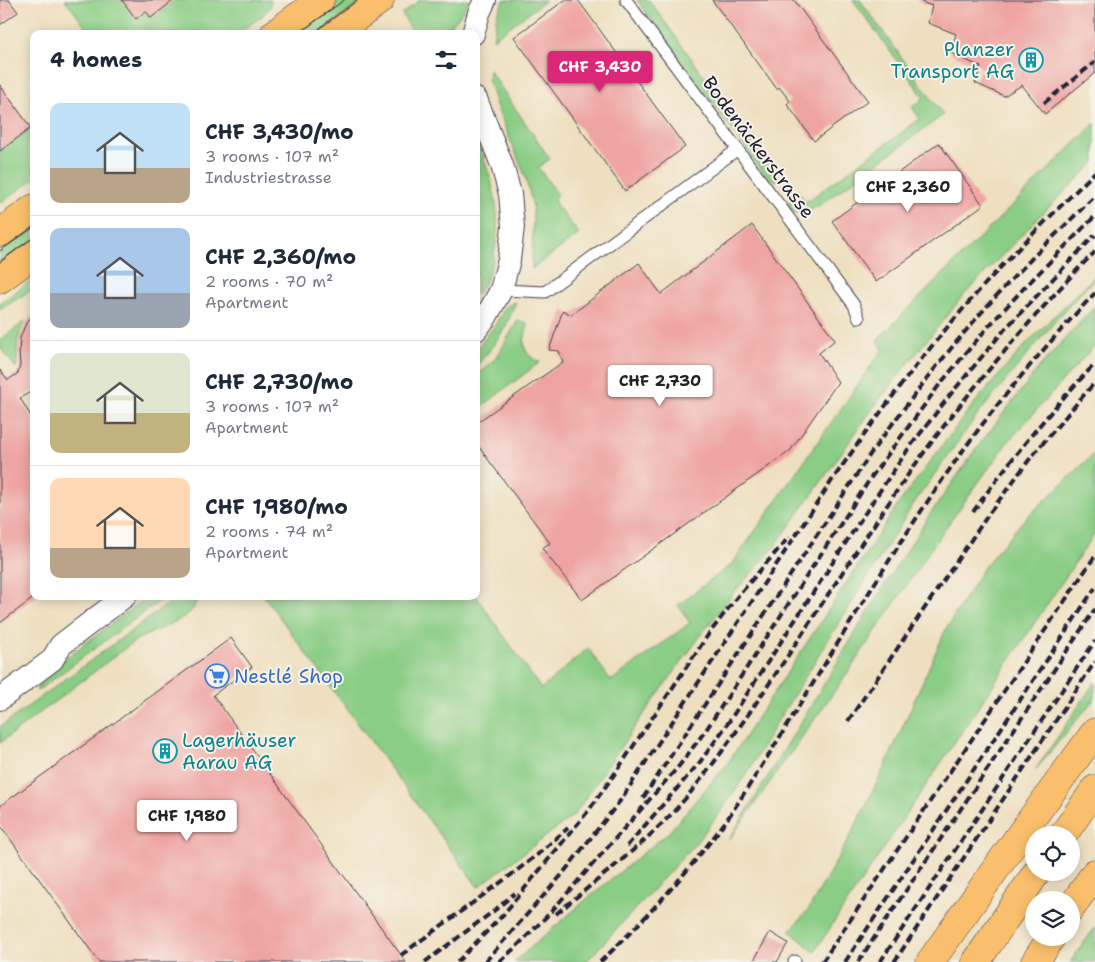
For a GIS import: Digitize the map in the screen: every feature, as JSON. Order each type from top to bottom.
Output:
[{"type":"main road","points":[[279,30],[320,0]]},
{"type":"main road","points":[[339,30],[380,0]]},
{"type":"main road","points":[[0,233],[30,211]]},
{"type":"main road","points":[[0,279],[30,257]]},
{"type":"main road","points":[[930,962],[1095,732]]},
{"type":"main road","points":[[1069,826],[1095,789]]},
{"type":"main road","points":[[1080,895],[1095,873]]},
{"type":"main road","points":[[976,962],[1031,881]]},
{"type":"main road","points":[[1035,962],[1046,946]]},
{"type":"street","points":[[474,30],[485,0]]},
{"type":"street","points":[[480,109],[502,165],[510,194],[513,226],[509,260],[501,290],[480,325]]},
{"type":"street","points":[[0,682],[47,649],[61,645],[120,600]]},
{"type":"street","points":[[0,699],[52,660],[61,645]]},
{"type":"lane","name":"Bodenäckerstrasse","points":[[626,0],[854,305],[859,318]]},
{"type":"lane","points":[[501,290],[545,292],[738,148]]},
{"type":"green space","points":[[65,0],[271,0],[270,7],[262,16],[243,30],[88,30]]},
{"type":"green space","points":[[333,0],[370,0],[329,30],[292,30]]},
{"type":"green space","points":[[420,0],[469,0],[459,16],[443,30],[412,30],[402,14]]},
{"type":"green space","points":[[504,0],[546,0],[493,39],[497,14]]},
{"type":"green space","points":[[637,0],[649,0],[779,180],[771,179],[764,174]]},
{"type":"green space","points":[[853,0],[860,0],[943,115],[820,205],[804,212],[793,212],[789,210],[789,201],[797,190],[806,202],[920,119],[912,107],[924,98]]},
{"type":"green space","points":[[489,70],[550,159],[538,167],[557,193],[555,203],[579,234],[532,269],[533,207],[525,176],[496,105],[488,79]]},
{"type":"green space","points":[[1095,123],[1095,162],[963,296],[915,355],[876,404],[770,553],[734,592],[704,631],[574,815],[478,887],[267,600],[479,600],[541,689],[588,648],[611,681],[690,623],[678,605],[732,564],[883,349],[877,340]]},
{"type":"green space","points":[[30,129],[30,182],[0,203],[0,151]]},
{"type":"green space","points":[[480,149],[492,184],[497,219],[497,237],[493,261],[480,290]]},
{"type":"green space","points":[[30,222],[30,248],[0,270],[0,244]]},
{"type":"green space","points":[[1095,276],[975,418],[914,503],[775,725],[748,772],[695,844],[586,962],[514,962],[669,832],[727,764],[899,503],[972,406],[1028,342]]},
{"type":"green space","points":[[30,281],[30,291],[0,310],[0,303]]},
{"type":"green space","points":[[516,302],[506,326],[491,349],[480,361],[480,345],[496,324],[504,309]]},
{"type":"green space","points":[[1095,306],[1095,345],[1007,443],[944,530],[846,675],[729,840],[882,589],[931,513],[980,444],[1040,366]]},
{"type":"green space","points":[[518,320],[528,324],[524,342],[526,351],[540,362],[480,408],[480,373],[498,355]]},
{"type":"green space","points":[[25,321],[18,340],[16,368],[0,347],[0,340]]},
{"type":"green space","points":[[1095,453],[1095,533],[814,952],[790,931],[809,909],[852,833],[888,760],[946,629],[984,567],[1022,522]]},
{"type":"green space","points":[[143,600],[161,600],[37,691],[36,689],[54,667]]},
{"type":"green space","points":[[174,600],[197,600],[193,609],[187,615],[136,640],[0,743],[0,727]]},
{"type":"green space","points":[[1095,682],[1095,698],[1036,769]]},
{"type":"green space","points":[[1095,927],[1095,962],[1070,962]]},
{"type":"building","points":[[0,0],[9,0],[18,12],[0,25]]},
{"type":"building","points":[[122,0],[174,0],[151,18],[146,11],[136,19]]},
{"type":"building","points":[[565,0],[578,0],[685,147],[625,191],[514,37]]},
{"type":"building","points":[[712,0],[794,0],[868,101],[814,141],[787,104],[790,101],[779,87],[777,89]]},
{"type":"building","name":"Planzer Transport AG","points":[[916,0],[1095,0],[1095,73],[1045,114],[1022,85],[1004,96],[975,83],[981,67],[951,53],[956,34],[928,23],[932,6]]},
{"type":"building","points":[[0,85],[30,129],[0,151]]},
{"type":"building","points":[[939,143],[983,205],[876,282],[832,221]]},
{"type":"building","points":[[752,225],[835,340],[819,353],[838,382],[790,451],[582,600],[542,548],[550,543],[480,448],[480,420],[563,362],[559,351],[549,350],[563,310],[571,315],[639,263],[661,294]]},
{"type":"building","points":[[30,318],[30,392],[20,398],[30,414],[31,600],[0,623],[0,370],[8,380],[18,373],[20,365],[20,338],[26,323]]},
{"type":"building","name":"Lagerhäuser Aarau AG","points":[[231,638],[252,667],[213,695],[406,962],[99,962],[0,825],[0,806]]},
{"type":"building","points":[[770,932],[788,943],[777,962],[753,962]]},
{"type":"tram line","points":[[303,30],[344,0]]},
{"type":"tram line","points":[[317,30],[358,0]]},
{"type":"tram line","points":[[0,251],[30,230]]},
{"type":"tram line","points":[[0,262],[30,240]]},
{"type":"railway","points":[[1044,103],[1095,62]]},
{"type":"railway","points":[[485,962],[560,877],[620,801],[833,479],[912,371],[979,291],[1095,172]]},
{"type":"railway","points":[[643,798],[873,450],[973,322],[1028,263],[1095,196]]},
{"type":"railway","points":[[499,962],[549,914],[679,766],[706,730],[872,476],[940,384],[987,328],[1095,216]]},
{"type":"railway","points":[[627,846],[700,762],[726,726],[909,448],[1005,329],[1095,235]]},
{"type":"railway","points":[[556,914],[623,859],[671,815],[685,799],[748,715],[924,452],[997,360],[1095,252]]},
{"type":"railway","points":[[600,962],[666,894],[726,821],[932,494],[995,408],[1095,293]]},
{"type":"railway","points":[[973,512],[1031,436],[1095,364]]},
{"type":"railway","points":[[848,721],[988,515],[1032,456],[1095,382]]},
{"type":"railway","points":[[457,962],[502,916],[589,810],[708,635],[737,597],[789,537]]},
{"type":"railway","points":[[822,962],[1095,556]]},
{"type":"railway","points":[[845,962],[1095,588]]},
{"type":"railway","points":[[858,962],[1095,609]]},
{"type":"railway","points":[[880,962],[1095,641]]},
{"type":"railway","points":[[894,962],[1095,662]]},
{"type":"railway","points":[[401,955],[515,872],[568,828]]},
{"type":"railway","points":[[425,962],[515,893]]},
{"type":"place","name":"Planzer Transport AG","points":[[1031,60]]},
{"type":"place","name":"Nestlé Shop","points":[[217,676]]},
{"type":"place","name":"Lagerhäuser Aarau AG","points":[[165,751]]}]
